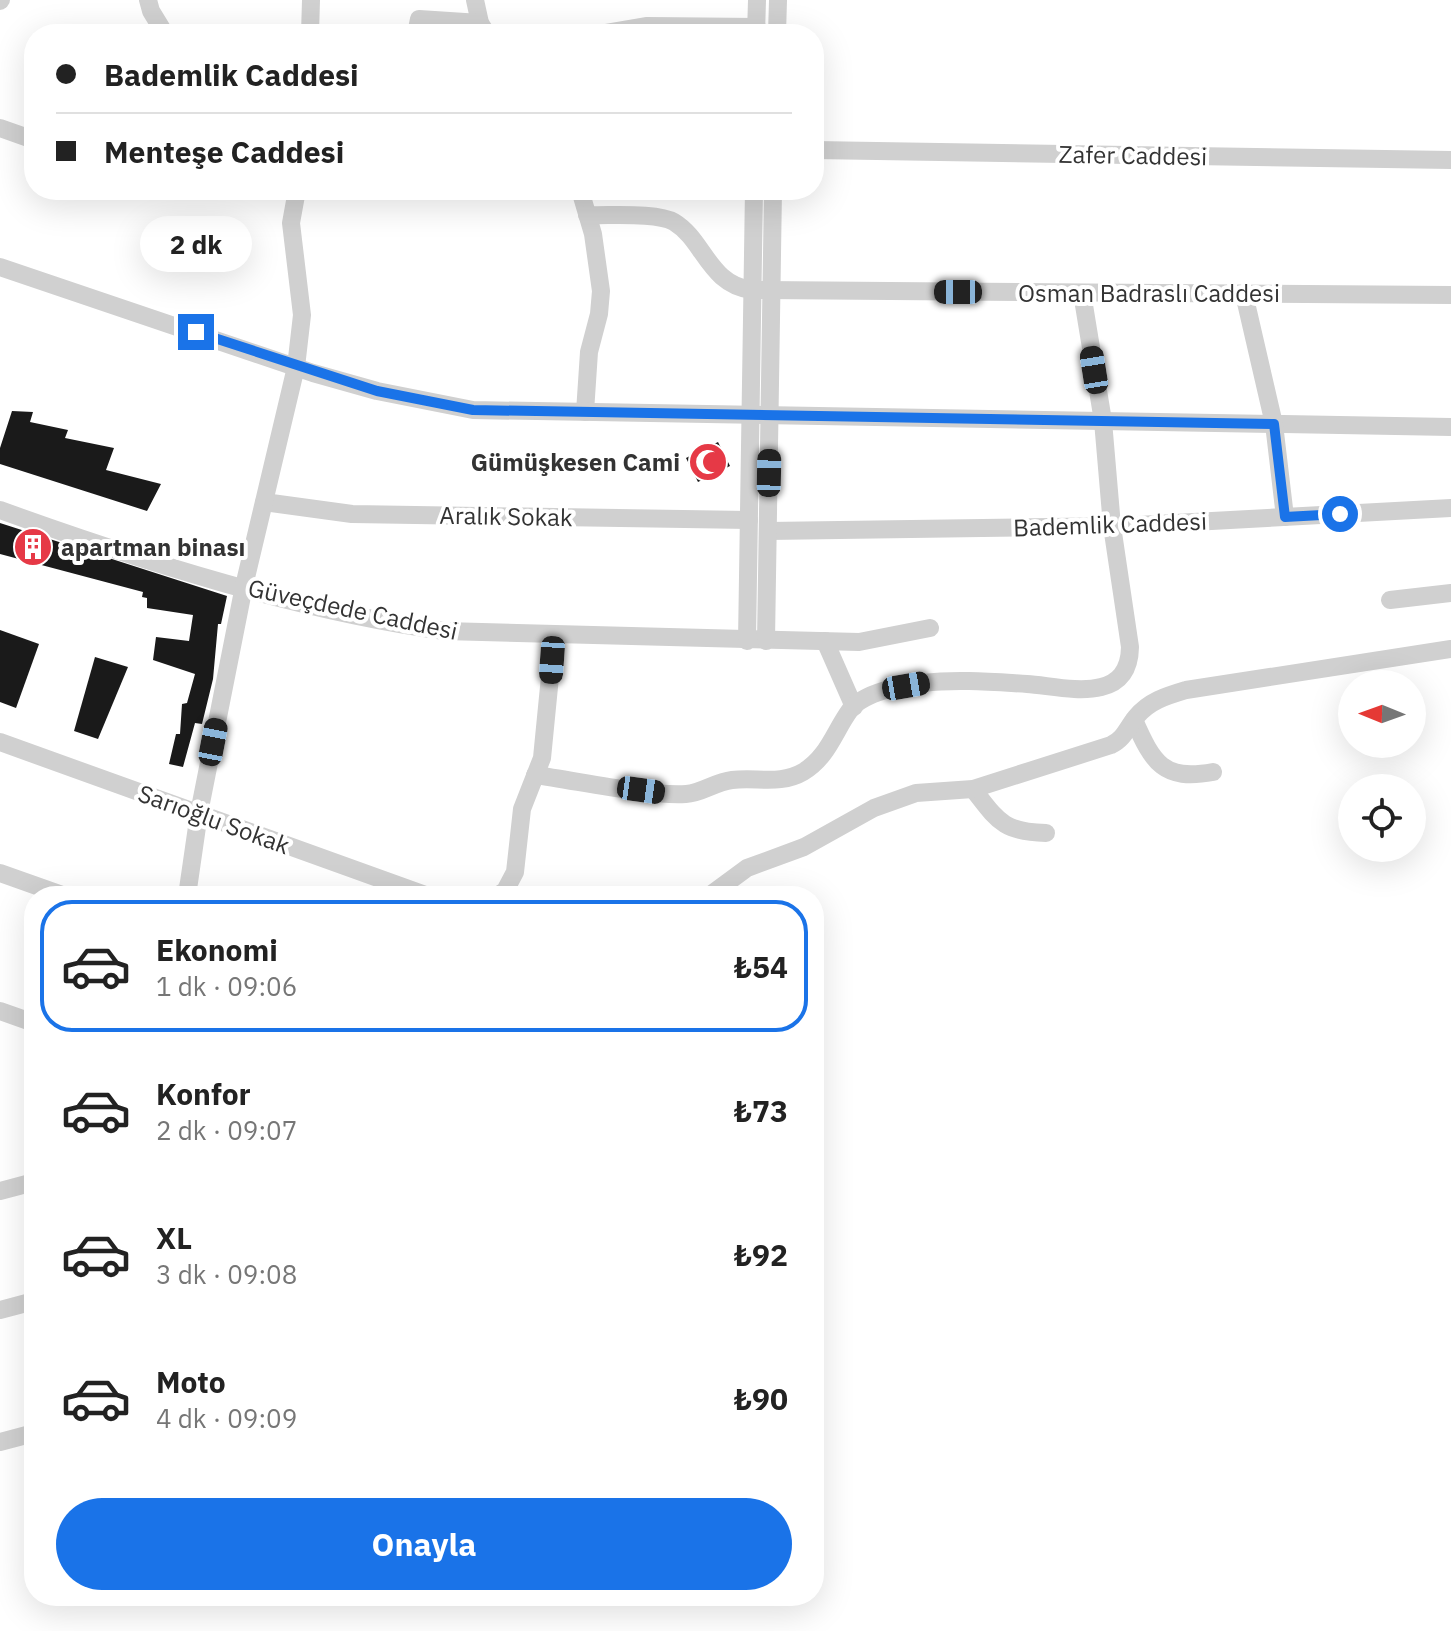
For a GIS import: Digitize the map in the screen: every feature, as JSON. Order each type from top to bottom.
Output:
[{"type":"street","points":[[148,0],[160,24]]},
{"type":"street","points":[[310,24],[311,0]]},
{"type":"street","points":[[475,0],[482,24]]},
{"type":"street","points":[[756,24],[757,0]]},
{"type":"street","points":[[777,24],[778,0]]},
{"type":"street","points":[[418,24],[419,19],[452,24]]},
{"type":"street","points":[[0,128],[24,136]]},
{"type":"street","name":"Zafer Caddesi","points":[[824,150],[1451,160]]},
{"type":"street","points":[[188,886],[199,813],[244,586],[296,367],[302,315],[291,223],[292,200]]},
{"type":"street","points":[[583,200],[601,291],[599,314],[589,352],[585,412]]},
{"type":"street","points":[[747,641],[754,200]]},
{"type":"street","points":[[766,641],[773,200]]},
{"type":"street","name":"Osman Badraslı Caddesi","points":[[587,215],[669,220],[684,230],[699,252],[726,279],[752,290],[1451,295]]},
{"type":"street","points":[[0,267],[296,367],[377,391],[473,410],[1451,427]]},
{"type":"street","points":[[535,775],[685,794],[733,780],[779,780],[793,777],[815,764],[836,738],[854,707],[887,691],[942,681],[1032,684],[1065,691],[1088,690],[1119,675],[1128,662],[1129,639],[1112,526],[1103,421],[1082,293]]},
{"type":"street","points":[[1244,294],[1274,424],[1285,517]]},
{"type":"street","name":"Aralık Sokak","points":[[264,502],[352,514],[749,520]]},
{"type":"street","name":"Bademlik Caddesi","points":[[768,531],[1112,526],[1451,508]]},
{"type":"street","name":"Güveçdede Caddesi","points":[[0,510],[69,535],[244,586],[415,627],[469,633],[554,636],[859,642],[930,628]]},
{"type":"street","points":[[1390,600],[1451,593]]},
{"type":"street","points":[[508,886],[515,872],[522,809],[545,745],[554,636]]},
{"type":"street","points":[[825,641],[854,707]]},
{"type":"street","points":[[723,886],[747,868],[804,847],[874,808],[916,793],[973,789],[1111,745],[1122,739],[1134,720],[1156,701],[1186,690],[1451,649]]},
{"type":"street","points":[[1134,720],[1144,743],[1164,769],[1178,775],[1213,772]]},
{"type":"street","name":"Sarıoğlu Sokak","points":[[0,742],[400,886]]},
{"type":"street","points":[[973,789],[1005,827],[1024,833],[1046,833]]},
{"type":"street","points":[[0,873],[37,886]]},
{"type":"street","points":[[0,1011],[24,1019]]},
{"type":"street","points":[[0,1191],[24,1185]]},
{"type":"street","points":[[0,1310],[24,1304]]},
{"type":"street","points":[[0,1442],[24,1436]]},
{"type":"building","points":[[12,411],[33,412],[30,422],[68,430],[65,438],[114,448],[106,470],[161,484],[147,511],[0,464],[0,448]]},
{"type":"building","name":"Gümüşkesen Cami","points":[[718,442],[730,466],[698,482],[686,458]]},
{"type":"building","points":[[0,523],[227,596],[221,624],[218,624],[213,679],[202,724],[195,723],[183,767],[169,764],[176,734],[180,734],[182,704],[187,703],[195,674],[153,660],[156,637],[189,641],[193,615],[147,608],[147,598],[142,597],[143,592],[0,554]]},
{"type":"building","points":[[0,630],[39,644],[16,708],[0,702]]},
{"type":"building","points":[[95,657],[128,667],[98,739],[74,731]]},
{"type":"place","name":"Gümüşkesen Cami","points":[[708,462]]},
{"type":"place","name":"apartman binası","points":[[33,547]]},
{"type":"route","points":[[196,332],[313,373],[377,391],[473,410],[1274,424],[1285,517],[1340,514]]}]
